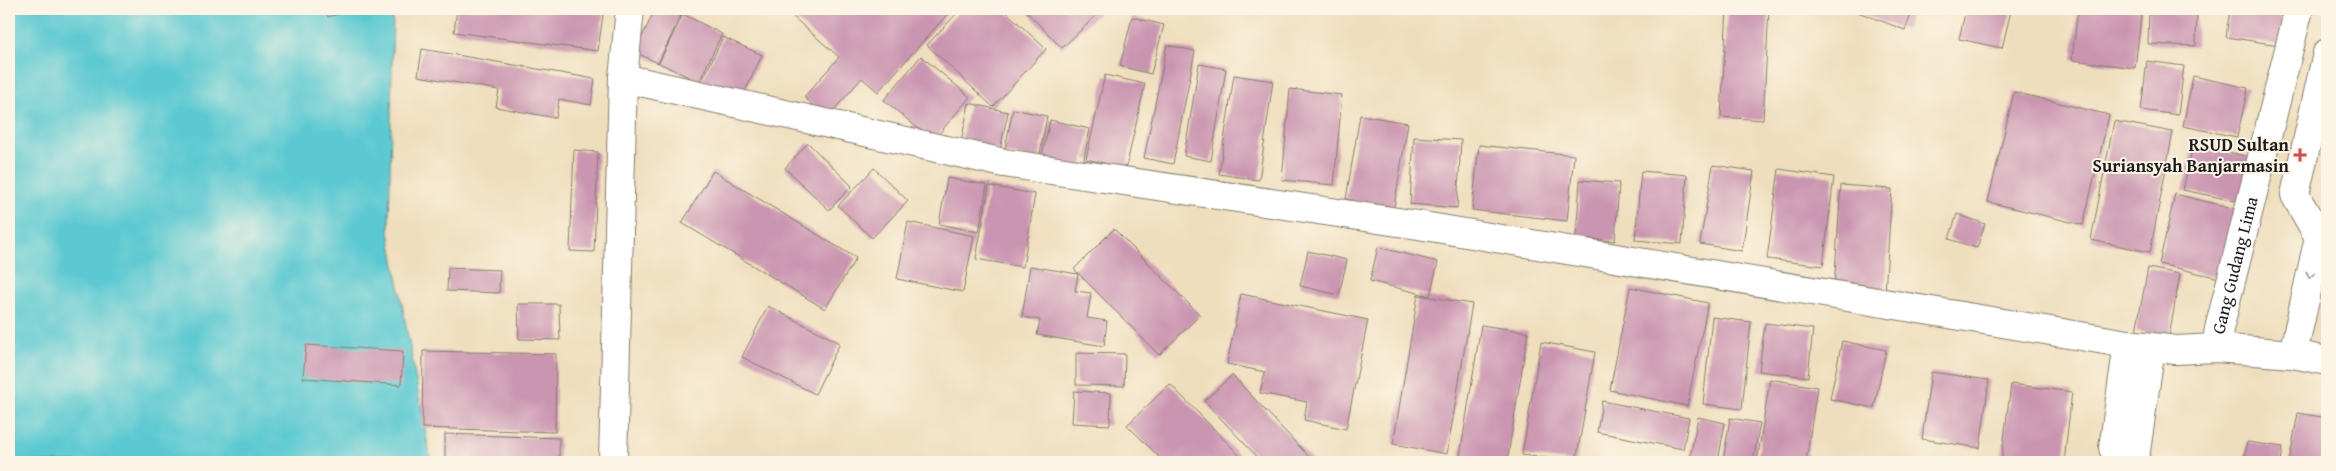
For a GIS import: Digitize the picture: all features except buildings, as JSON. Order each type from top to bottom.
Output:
[{"type":"street","points":[[613,462],[623,78],[630,9]]},
{"type":"street","name":"Gang Gudang Lima","points":[[2216,348],[2299,9]]},
{"type":"street","points":[[2292,354],[2323,234],[2294,195],[2327,53]]},
{"type":"street","points":[[623,78],[1004,164],[1418,225],[2140,345],[2176,350],[2216,348],[2292,354],[2327,361]]},
{"type":"street","points":[[2120,462],[2113,448],[2140,345]]},
{"type":"street","points":[[2128,462],[2136,452],[2140,345]]},
{"type":"water","points":[[9,9],[393,9],[389,232],[431,462],[9,462]]},
{"type":"place","name":"RSUD Sultan Suriansyah Banjarmasin","points":[[2300,155]]}]
